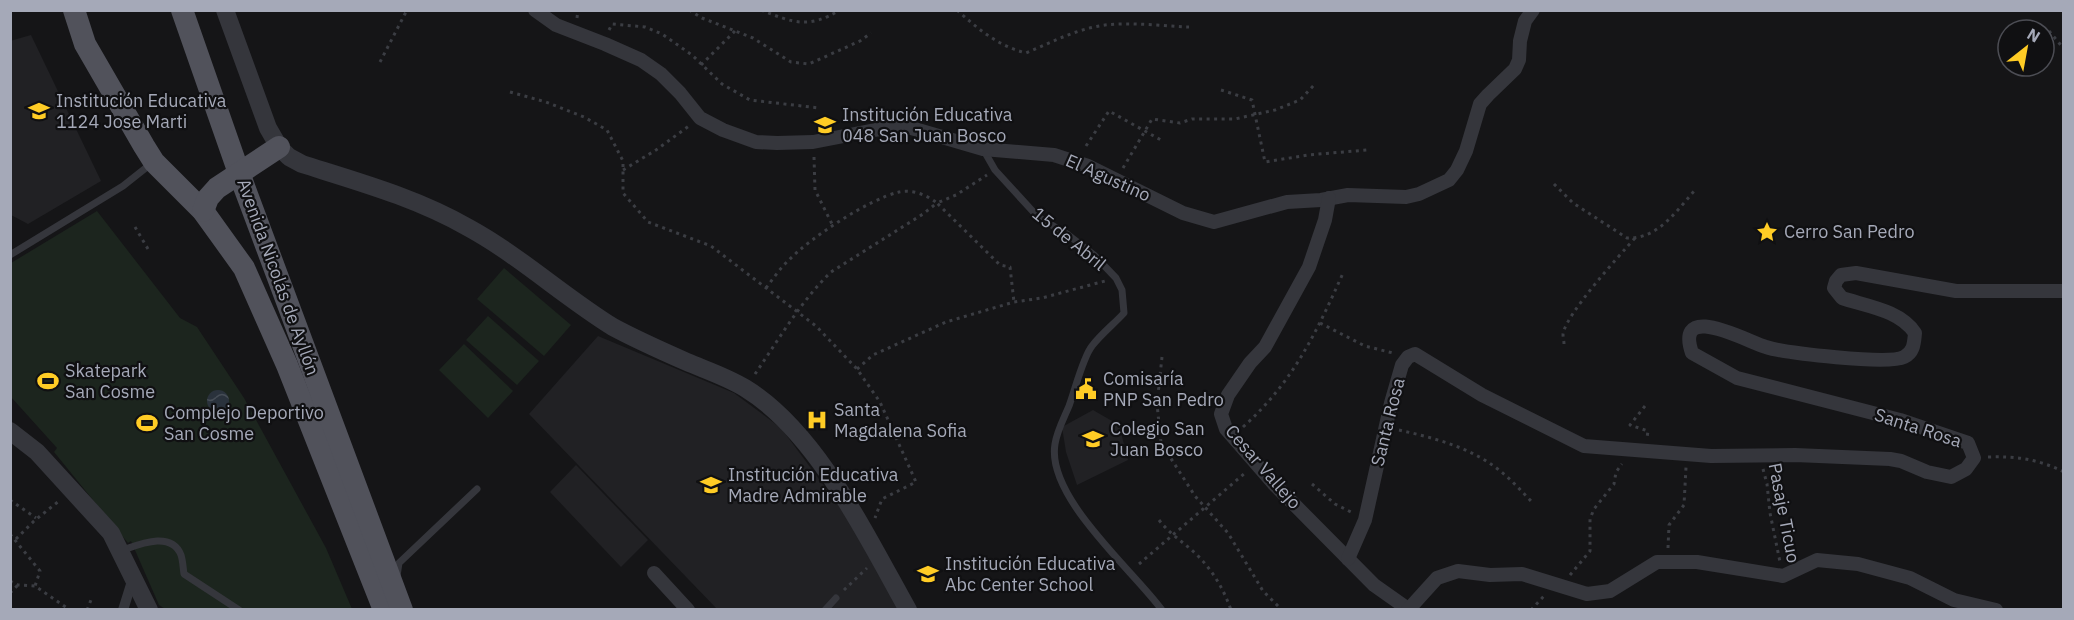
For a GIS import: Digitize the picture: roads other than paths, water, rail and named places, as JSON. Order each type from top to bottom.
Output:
[{"type":"main road","name":"Avenida Nicolás de Ayllón","points":[[74,10],[85,44],[154,162],[203,211],[244,268],[287,365],[384,609]]},
{"type":"main road","name":"Avenida Nicolás de Ayllón","points":[[182,10],[239,173],[402,609]]},
{"type":"main road","points":[[203,211],[208,198],[217,188],[279,147]]},
{"type":"street","points":[[225,10],[268,128],[279,147],[289,157],[302,164],[421,204],[469,227],[512,254],[613,327],[746,388],[780,414],[802,439],[838,489],[908,609]]},
{"type":"street","name":"El Agustino","points":[[535,10],[556,25],[641,60],[667,81],[700,118],[723,130],[756,142],[813,142],[900,125],[983,148],[1054,155],[1088,166],[1183,213],[1215,222],[1287,202],[1348,195],[1407,196],[1419,194],[1449,180],[1466,152],[1480,104],[1515,69],[1519,60],[1520,41],[1525,21],[1533,10]]},
{"type":"street","name":"Cesar Vallejo","points":[[1329,198],[1325,220],[1309,267],[1265,347],[1250,363],[1228,395],[1221,414],[1226,429],[1273,483],[1374,585],[1408,609]]},
{"type":"street","name":"Santa Rosa","points":[[1348,559],[1365,520],[1402,365],[1408,357],[1415,354],[1482,394],[1584,446],[1686,454],[1890,459],[1951,477],[1966,469],[1974,458],[1968,443],[1936,431],[1737,378],[1692,353],[1688,340],[1690,334],[1704,326],[1731,332],[1766,347],[1838,357],[1895,359],[1905,357],[1912,351],[1914,333],[1910,326],[1890,313],[1842,298],[1834,288],[1841,274],[1856,273],[1956,291],[2064,291]]},
{"type":"street","points":[[10,431],[37,452],[111,533],[149,609]]},
{"type":"street","points":[[1408,609],[1437,578],[1458,571],[1490,575],[1522,574],[1587,594],[1610,591],[1657,562],[1697,562],[1783,576],[1817,560],[1858,564],[1910,578],[1954,600],[1996,609]]},
{"type":"street","points":[[654,573],[688,609]]},
{"type":"street","points":[[123,609],[133,578]]},
{"type":"lane","name":"15 de Abril","points":[[983,148],[995,170],[1038,217],[1067,234],[1094,255],[1116,278],[1122,290],[1124,313],[1091,347],[1060,428],[1054,456],[1056,471],[1072,503],[1097,537],[1162,609]]},
{"type":"lane","points":[[10,255],[123,186],[154,162]]},
{"type":"lane","points":[[408,609],[398,580],[399,562],[477,489]]},
{"type":"lane","points":[[120,551],[156,540],[167,543],[177,548],[182,557],[184,574],[238,609]]},
{"type":"lane","points":[[825,609],[836,598]]},
{"type":"water","points":[[218,390],[226,393],[229,401],[226,409],[218,412],[210,409],[207,401],[210,393]]},
{"type":"place","name":"Institución Educativa 1124 Jose Marti","points":[[39,111]]},
{"type":"place","name":"Institución Educativa 048 San Juan Bosco","points":[[825,125]]},
{"type":"place","name":"Cerro San Pedro","points":[[1767,232]]},
{"type":"place","name":"Skatepark San Cosme","points":[[48,381]]},
{"type":"place","name":"Comisaría PNP San Pedro","points":[[1086,389]]},
{"type":"place","name":"Santa Magdalena Sofia","points":[[817,420]]},
{"type":"place","name":"Complejo Deportivo San Cosme","points":[[147,423]]},
{"type":"place","name":"Colegio San Juan Bosco","points":[[1093,439]]},
{"type":"place","name":"Institución Educativa Madre Admirable","points":[[711,485]]},
{"type":"place","name":"Institución Educativa Abc Center School","points":[[928,574]]}]
